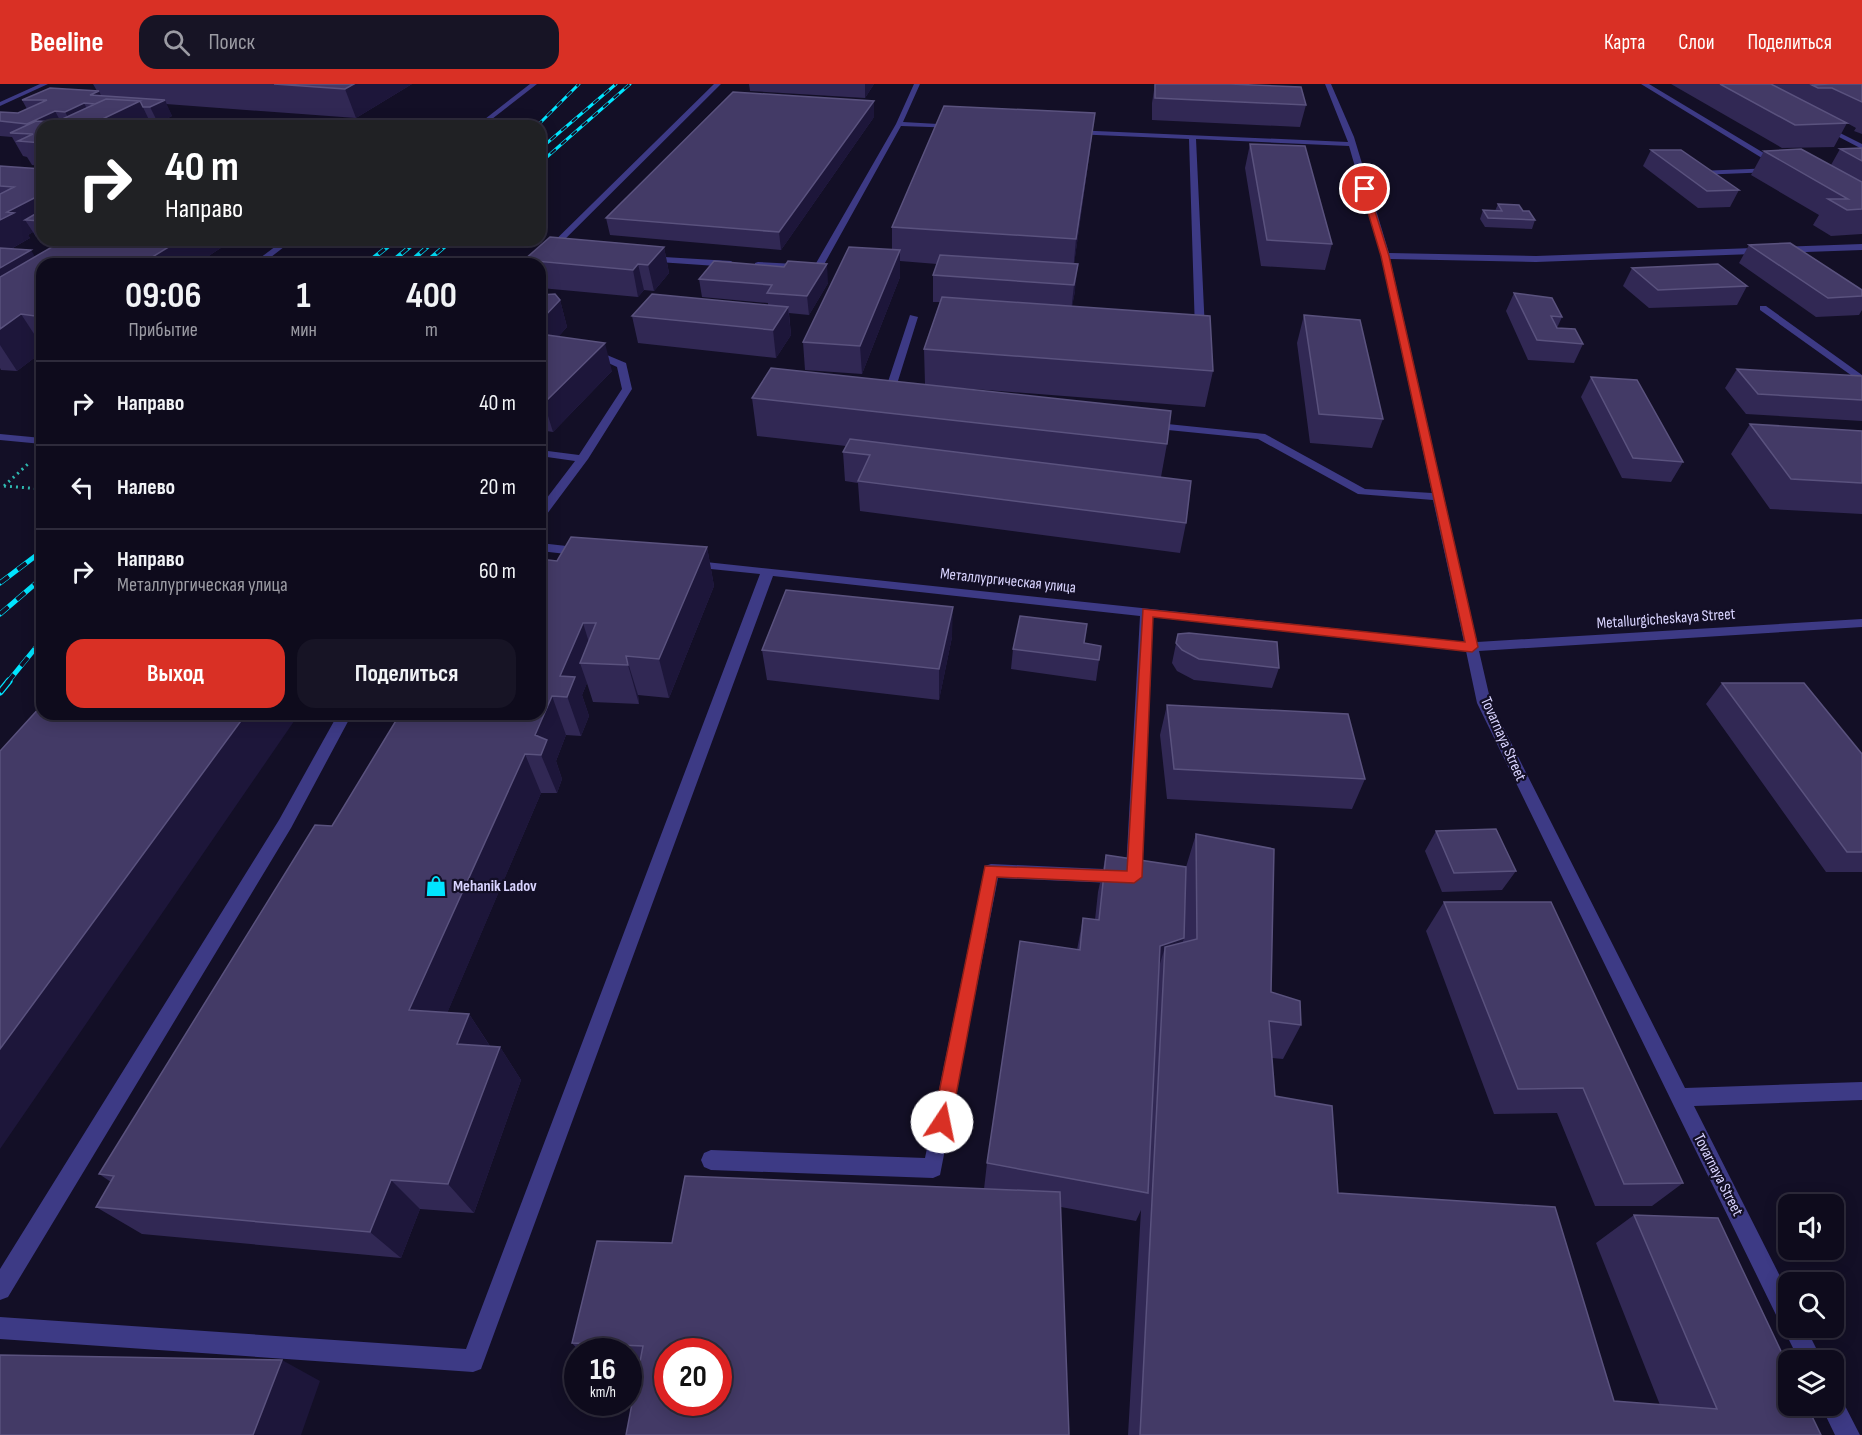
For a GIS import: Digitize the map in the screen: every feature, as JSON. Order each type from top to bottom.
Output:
[{"type":"street","points":[[0,104],[45,84]]},
{"type":"street","points":[[487,120],[534,84]]},
{"type":"street","points":[[541,258],[718,84]]},
{"type":"street","points":[[747,265],[818,268],[899,124],[917,84]]},
{"type":"street","name":"Tovarnaya Street","points":[[1328,84],[1352,144],[1385,256],[1484,703],[1778,1295]]},
{"type":"street","points":[[1644,84],[1786,169],[1698,173]]},
{"type":"street","points":[[1812,121],[1862,147]]},
{"type":"street","points":[[899,124],[970,127]]},
{"type":"street","points":[[1064,131],[1352,144]]},
{"type":"street","points":[[1192,137],[1200,331]]},
{"type":"street","points":[[264,258],[281,246]]},
{"type":"street","points":[[1385,256],[1536,259],[1862,247]]},
{"type":"street","points":[[642,259],[736,264]]},
{"type":"street","points":[[1763,308],[1862,380]]},
{"type":"street","points":[[899,402],[887,401],[913,317]]},
{"type":"street","points":[[546,507],[582,459],[627,389],[622,365],[584,348]]},
{"type":"street","points":[[1132,424],[1261,436],[1362,492],[1439,497]]},
{"type":"street","points":[[0,437],[36,440]]},
{"type":"street","points":[[546,454],[582,459]]},
{"type":"street","points":[[546,548],[597,553]]},
{"type":"street","name":"Металлургическая улица","points":[[676,562],[1472,647]]},
{"type":"street","points":[[0,1328],[473,1361],[768,571]]},
{"type":"street","points":[[711,1160],[933,1168],[991,871],[1134,877],[1147,612]]},
{"type":"street","name":"Metallurgicheskaya Street","points":[[1472,647],[1862,623]]},
{"type":"street","points":[[0,1289],[285,824],[342,720]]},
{"type":"street","points":[[1679,1097],[1862,1091]]},
{"type":"street","points":[[1838,1416],[1848,1435]]},
{"type":"path","points":[[34,459],[4,486],[36,489]]},
{"type":"building","points":[[274,84],[354,84],[345,89]]},
{"type":"building","points":[[1155,84],[1301,87],[1306,105],[1155,98]]},
{"type":"building","points":[[1720,84],[1771,84],[1847,123],[1795,125]]},
{"type":"building","points":[[1862,84],[1862,102],[1832,88],[1818,88],[1812,85]]},
{"type":"building","points":[[50,88],[99,91],[90,95],[165,100],[150,107],[143,107],[140,101],[106,99],[95,104],[84,103],[65,112],[55,111],[27,124],[0,121],[0,112],[18,113],[47,100],[22,100]]},
{"type":"building","points":[[733,92],[874,101],[779,232],[606,218]]},
{"type":"building","points":[[106,99],[140,101],[100,120],[60,120]]},
{"type":"building","points":[[944,106],[1095,113],[1076,239],[892,227]]},
{"type":"building","points":[[36,121],[36,142],[18,141],[33,134],[10,133]]},
{"type":"building","points":[[1250,144],[1305,146],[1332,244],[1267,240]]},
{"type":"building","points":[[1862,148],[1862,161],[1840,149]]},
{"type":"building","points":[[1801,149],[1862,182],[1862,209],[1847,210],[1828,199],[1848,199],[1764,151]]},
{"type":"building","points":[[1651,150],[1681,150],[1739,190],[1707,191]]},
{"type":"building","points":[[0,166],[36,169],[36,197],[7,212],[14,213],[0,220],[0,194],[14,187],[0,186]]},
{"type":"building","points":[[1498,204],[1519,205],[1523,211],[1529,211],[1535,220],[1488,218],[1483,210],[1502,211]]},
{"type":"building","points":[[36,214],[36,221],[25,220]]},
{"type":"building","points":[[550,237],[664,247],[648,265],[638,264],[633,270],[546,262],[546,258],[526,258],[540,246],[546,246],[546,241]]},
{"type":"building","points":[[1790,243],[1862,290],[1862,296],[1828,298],[1749,245]]},
{"type":"building","points":[[54,246],[170,246],[151,258],[36,258],[36,316],[21,314],[0,329],[0,277]]},
{"type":"building","points":[[849,247],[900,250],[860,346],[803,342]]},
{"type":"building","points":[[0,248],[31,250],[0,268]]},
{"type":"building","points":[[940,255],[1078,264],[1074,285],[933,275]]},
{"type":"building","points":[[714,261],[784,267],[788,261],[827,264],[807,296],[767,293],[772,285],[699,279]]},
{"type":"building","points":[[1718,264],[1747,286],[1658,290],[1632,268]]},
{"type":"building","points":[[1514,293],[1552,298],[1562,317],[1551,316],[1557,328],[1575,329],[1583,344],[1537,340]]},
{"type":"building","points":[[555,294],[560,300],[546,315],[546,295]]},
{"type":"building","points":[[652,294],[788,307],[773,330],[632,316]]},
{"type":"building","points":[[942,297],[1210,316],[1213,371],[924,349]]},
{"type":"building","points":[[1304,315],[1360,320],[1383,419],[1319,414]]},
{"type":"building","points":[[546,335],[605,343],[546,401]]},
{"type":"building","points":[[771,368],[1171,411],[1167,444],[752,398]]},
{"type":"building","points":[[1737,369],[1862,376],[1862,400],[1758,394]]},
{"type":"building","points":[[1591,377],[1637,380],[1683,462],[1633,458]]},
{"type":"building","points":[[1750,424],[1862,431],[1862,483],[1791,479]]},
{"type":"building","points":[[850,439],[1191,481],[1186,523],[858,481],[870,455],[843,452]]},
{"type":"building","points":[[571,537],[707,547],[659,659],[626,656],[628,665],[580,663],[596,623],[583,623],[560,676],[575,677],[567,697],[552,696],[546,710],[546,560],[557,561]]},
{"type":"building","points":[[786,590],[953,607],[939,669],[762,650]]},
{"type":"building","points":[[1020,616],[1087,624],[1084,643],[1101,646],[1099,660],[1013,649]]},
{"type":"building","points":[[1189,633],[1277,642],[1279,668],[1199,659],[1182,650],[1176,643],[1178,634]]},
{"type":"building","points":[[1722,683],[1804,683],[1862,754],[1862,852],[1847,852]]},
{"type":"building","points":[[1167,705],[1348,714],[1365,779],[1174,769]]},
{"type":"building","points":[[36,712],[36,720],[242,720],[0,1049],[0,751]]},
{"type":"building","points":[[396,720],[542,720],[535,735],[547,740],[541,755],[525,754],[409,1010],[469,1014],[457,1044],[500,1047],[448,1184],[391,1180],[370,1232],[96,1207],[114,1176],[99,1174],[315,825],[332,826]]},
{"type":"building","points":[[1496,829],[1516,871],[1454,873],[1436,831]]},
{"type":"building","points":[[1196,834],[1274,849],[1271,992],[1300,1001],[1301,1025],[1269,1021],[1275,1096],[1332,1106],[1338,1193],[1555,1207],[1614,1401],[1717,1409],[1634,1215],[1718,1218],[1780,1350],[1778,1350],[1778,1416],[1812,1416],[1821,1435],[1140,1435],[1165,947],[1197,939]]},
{"type":"building","points":[[1106,855],[1186,867],[1184,938],[1160,946],[1148,1193],[987,1163],[1020,941],[1080,950],[1083,918],[1099,920]]},
{"type":"building","points":[[1444,902],[1551,902],[1683,1183],[1624,1184],[1583,1088],[1518,1089]]},
{"type":"building","points":[[685,1176],[1060,1192],[1069,1435],[626,1435],[630,1416],[642,1416],[642,1338],[573,1338],[597,1241],[672,1243]]},
{"type":"building","points":[[0,1355],[282,1360],[253,1435],[0,1435]]},
{"type":"railway","points":[[543,120],[579,84]]},
{"type":"railway","points":[[546,144],[616,84]]},
{"type":"railway","points":[[546,158],[630,84]]},
{"type":"railway","points":[[374,258],[388,246]]},
{"type":"railway","points":[[396,258],[411,246]]},
{"type":"railway","points":[[415,258],[428,246]]},
{"type":"railway","points":[[431,258],[445,246]]},
{"type":"railway","points":[[0,583],[36,556]]},
{"type":"railway","points":[[0,614],[36,583]]},
{"type":"railway","points":[[7,683],[36,647]]},
{"type":"railway","points":[[0,692],[9,681]]},
{"type":"place","name":"Mehanik Ladov","points":[[436,886]]},
{"type":"route","points":[[942,1122],[991,871],[1134,877],[1147,612],[1472,647],[1385,256],[1365,189]]}]
